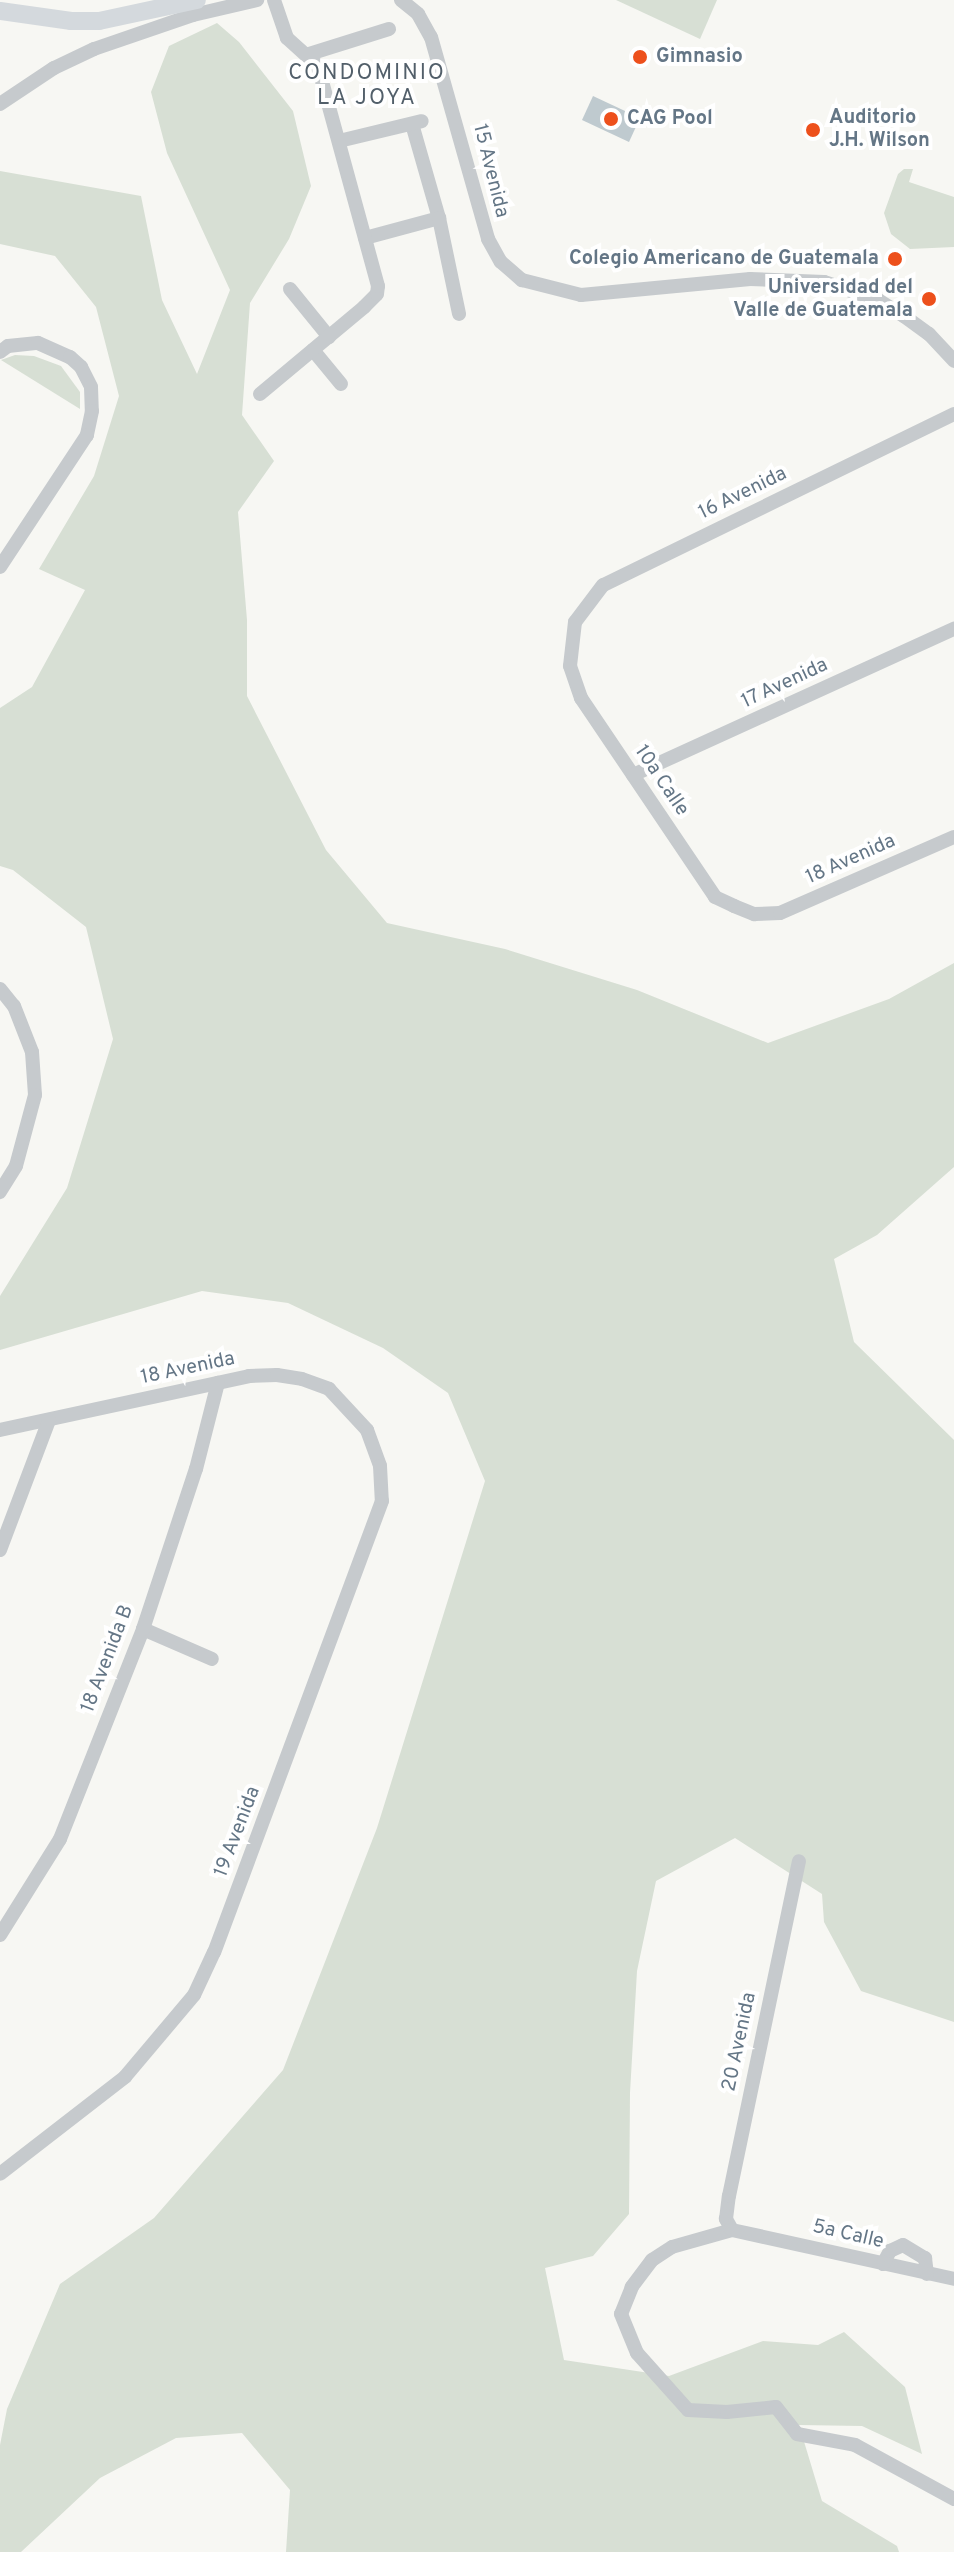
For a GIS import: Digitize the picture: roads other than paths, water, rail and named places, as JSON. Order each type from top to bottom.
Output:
[{"type":"main road","points":[[0,22],[26,0]]},
{"type":"main road","points":[[0,11],[71,21],[99,21],[197,0]]},
{"type":"street","points":[[0,104],[54,68],[94,49],[193,15],[257,0]]},
{"type":"street","points":[[260,394],[377,294],[365,238],[318,66],[287,38],[274,0]]},
{"type":"street","name":"15 Avenida","points":[[401,0],[418,14],[431,37],[488,239],[501,262],[522,280],[581,295],[737,280],[802,279],[844,287],[878,300],[929,334],[954,361]]},
{"type":"street","points":[[306,55],[389,29]]},
{"type":"street","points":[[339,141],[417,123],[459,314]]},
{"type":"street","points":[[365,238],[439,218]]},
{"type":"street","points":[[290,289],[329,337]]},
{"type":"street","points":[[0,352],[8,346],[38,343],[59,351],[81,367],[91,387],[92,411],[87,435],[0,567]]},
{"type":"street","points":[[313,350],[341,384]]},
{"type":"street","name":"16 Avenida","points":[[572,635],[582,609],[603,585],[954,414]]},
{"type":"street","name":"17 Avenida","points":[[633,775],[954,629]]},
{"type":"street","name":"10a Calle","points":[[572,635],[570,666],[574,684],[715,897],[754,914],[764,914]]},
{"type":"street","name":"18 Avenida","points":[[764,914],[780,913],[954,837]]},
{"type":"street","points":[[0,989],[14,1006],[32,1052],[35,1095],[16,1166],[0,1192]]},
{"type":"street","name":"18 Avenida","points":[[0,1430],[218,1383],[277,1375],[302,1379],[329,1389],[350,1407],[367,1430]]},
{"type":"street","name":"18 Avenida B","points":[[0,1935],[60,1839],[143,1629],[196,1469],[218,1383]]},
{"type":"street","points":[[0,1550],[49,1420]]},
{"type":"street","name":"19 Avenida","points":[[0,2174],[125,2077],[194,1995],[214,1952],[382,1501],[380,1466],[367,1430]]},
{"type":"street","points":[[143,1629],[212,1659]]},
{"type":"street","name":"20 Avenida","points":[[732,2230],[726,2219],[729,2196],[799,1861]]},
{"type":"street","points":[[732,2230],[672,2247],[652,2260],[632,2287],[621,2314],[637,2353],[688,2410],[727,2412],[776,2407],[797,2434],[855,2445],[954,2499]]},
{"type":"street","name":"5a Calle","points":[[732,2230],[954,2279]]},
{"type":"street","points":[[883,2264],[890,2251],[903,2245],[925,2258],[927,2274]]},
{"type":"place","name":"Gimnasio","points":[[640,57]]},
{"type":"place","name":"CAG Pool","points":[[611,119]]},
{"type":"place","name":"Auditorio J.H. Wilson","points":[[813,130]]},
{"type":"place","name":"Colegio Americano de Guatemala","points":[[895,259]]},
{"type":"place","name":"Universidad del Valle de Guatemala","points":[[929,299]]},
{"type":"district","name":"CONDOMINIO LA JOYA","points":[[367,86]]}]
